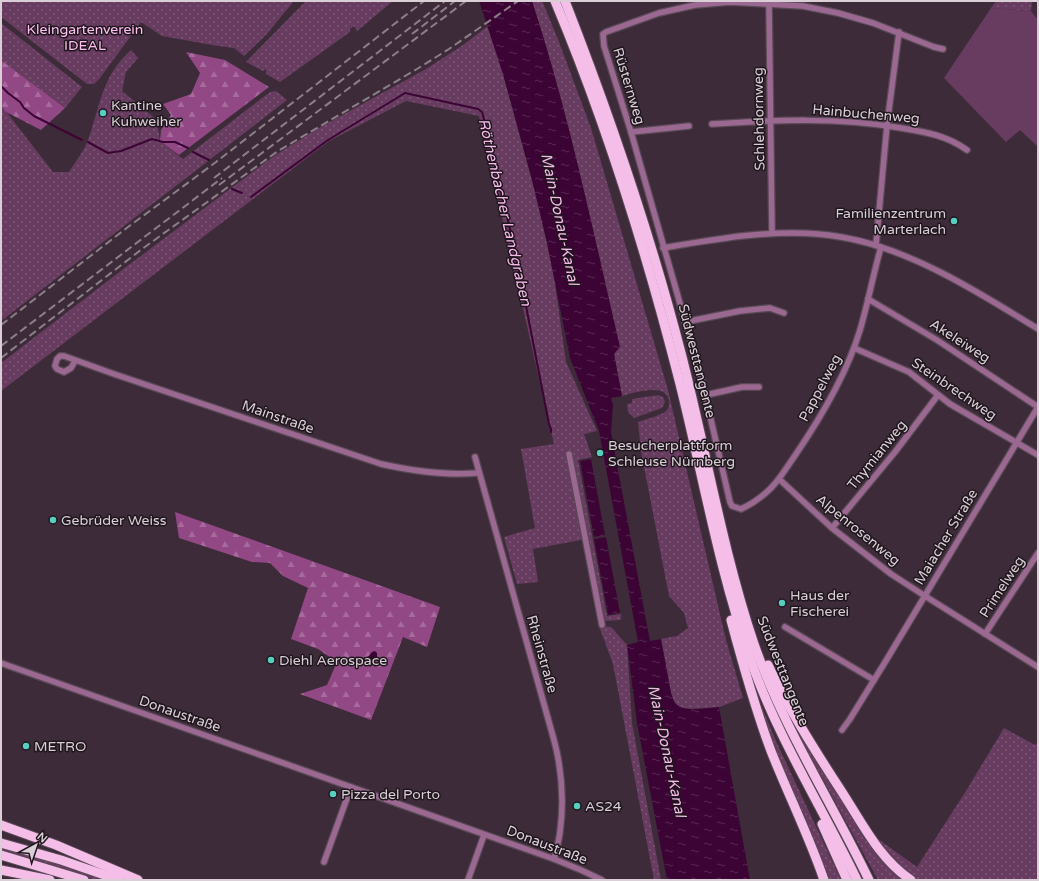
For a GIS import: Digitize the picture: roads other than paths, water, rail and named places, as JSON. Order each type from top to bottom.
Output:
[{"type":"highway","name":"Südwesttangente","points":[[555,1],[610,145],[645,255],[680,386],[724,572],[738,621],[761,687],[780,730],[857,880]]},
{"type":"highway","name":"Südwesttangente","points":[[564,1],[613,129],[655,258],[684,365],[727,547],[749,629],[763,668],[784,717],[869,880]]},
{"type":"highway","points":[[724,572],[722,586],[751,695],[771,751],[824,880]]},
{"type":"highway","points":[[749,629],[788,704],[866,830],[888,860],[911,880]]},
{"type":"highway","points":[[809,788],[821,822],[847,880]]},
{"type":"highway","points":[[1,825],[51,843],[138,880]]},
{"type":"highway","points":[[847,836],[868,866],[875,880]]},
{"type":"highway","points":[[1,843],[61,860],[119,880]]},
{"type":"highway","points":[[1,854],[84,880]]},
{"type":"highway","points":[[1,870],[50,880]]},
{"type":"street","name":"Rüsternweg","points":[[735,508],[730,502],[706,395],[631,132],[604,46],[603,34],[659,12],[695,5],[730,2],[803,6],[838,13],[873,23],[934,47],[944,49]]},
{"type":"street","name":"Schlehdornweg","points":[[769,4],[772,233]]},
{"type":"street","name":"Pappelweg","points":[[735,508],[741,509],[760,498],[779,479],[818,420],[854,348],[868,299],[878,246],[888,125],[899,32]]},
{"type":"street","name":"Hainbuchenweg","points":[[712,124],[834,120],[888,125],[933,133],[957,143],[967,150]]},
{"type":"street","points":[[631,132],[689,126]]},
{"type":"street","points":[[663,248],[704,241],[772,233],[840,236],[878,246],[921,264],[980,294],[1038,329]]},
{"type":"street","name":"Akeleiweg","points":[[868,299],[937,340],[1038,407]]},
{"type":"street","points":[[685,322],[755,309],[770,308],[784,313]]},
{"type":"street","name":"Steinbrechweg","points":[[854,348],[909,372],[917,377],[938,396],[972,418],[1038,456]]},
{"type":"street","name":"Mainstraße","points":[[75,361],[381,464],[417,472],[460,474],[478,473]]},
{"type":"street","points":[[706,395],[742,387],[759,387]]},
{"type":"street","name":"Thymianweg","points":[[832,528],[896,452],[938,396]]},
{"type":"street","name":"Maiacher Straße","points":[[842,730],[925,596],[1038,407]]},
{"type":"street","points":[[569,454],[602,625]]},
{"type":"street","name":"Rheinstraße","points":[[475,457],[478,473],[554,740],[560,769],[562,794],[560,833],[554,859]]},
{"type":"street","name":"Alpenrosenweg","points":[[779,479],[832,528],[866,556],[925,596],[1038,667]]},
{"type":"street","name":"Primelweg","points":[[985,634],[1038,553]]},
{"type":"street","points":[[785,627],[874,680]]},
{"type":"street","name":"Donaustraße","points":[[1,663],[554,859],[602,880]]},
{"type":"street","points":[[324,862],[351,787]]},
{"type":"street","name":"Donaustraße","points":[[468,880],[484,835]]},
{"type":"water","name":"Main-Donau-Kanal","points":[[479,1],[532,1],[558,86],[580,173],[620,347],[614,354],[622,396],[611,398],[613,405],[611,432],[650,641],[661,639],[671,693],[676,704],[680,707],[691,709],[719,707],[750,880],[667,880],[637,723],[627,645],[638,642],[599,431],[570,358],[547,243],[532,180],[503,74]]},
{"type":"water","points":[[591,459],[605,535],[594,537],[580,461]]},
{"type":"water","points":[[606,537],[620,613],[608,615],[594,539]]},
{"type":"water","points":[[375,651],[377,653],[377,658],[373,665],[369,666],[367,663],[367,658],[372,652]]},
{"type":"waterway","name":"Röthenbacher Landgraben","points":[[1,86],[34,116],[82,140]]},
{"type":"waterway","name":"Röthenbacher Landgraben","points":[[251,197],[328,140],[405,93],[478,109],[482,112],[516,255],[551,432]]},
{"type":"waterway","name":"Röthenbacher Landgraben","points":[[88,142],[108,153],[121,151],[152,139],[163,142],[175,142],[188,148]]},
{"type":"waterway","name":"Röthenbacher Landgraben","points":[[193,152],[209,160]]},
{"type":"waterway","name":"Röthenbacher Landgraben","points":[[232,189],[242,193]]},
{"type":"railway","points":[[1,325],[128,227],[216,162],[424,1]]},
{"type":"railway","points":[[214,178],[445,1]]},
{"type":"railway","points":[[412,34],[455,1]]},
{"type":"railway","points":[[219,185],[466,1]]},
{"type":"railway","points":[[1,358],[142,249],[278,151],[417,69],[449,49],[518,1]]},
{"type":"railway","points":[[1,346],[222,178]]},
{"type":"place","name":"Kantine Kuhweiher","points":[[103,113]]},
{"type":"place","name":"Familienzentrum Marterlach","points":[[954,221]]},
{"type":"place","name":"Besucherplattform Schleuse Nürnberg","points":[[600,453]]},
{"type":"place","name":"Gebrüder Weiss","points":[[53,520]]},
{"type":"place","name":"Haus der Fischerei","points":[[782,603]]},
{"type":"place","name":"Diehl Aerospace","points":[[271,660]]},
{"type":"place","name":"METRO","points":[[26,746]]},
{"type":"place","name":"Pizza del Porto","points":[[333,794]]},
{"type":"place","name":"AS24","points":[[577,806]]},
{"type":"park label","name":"Kleingartenverein IDEAL","points":[[85,38]]}]
